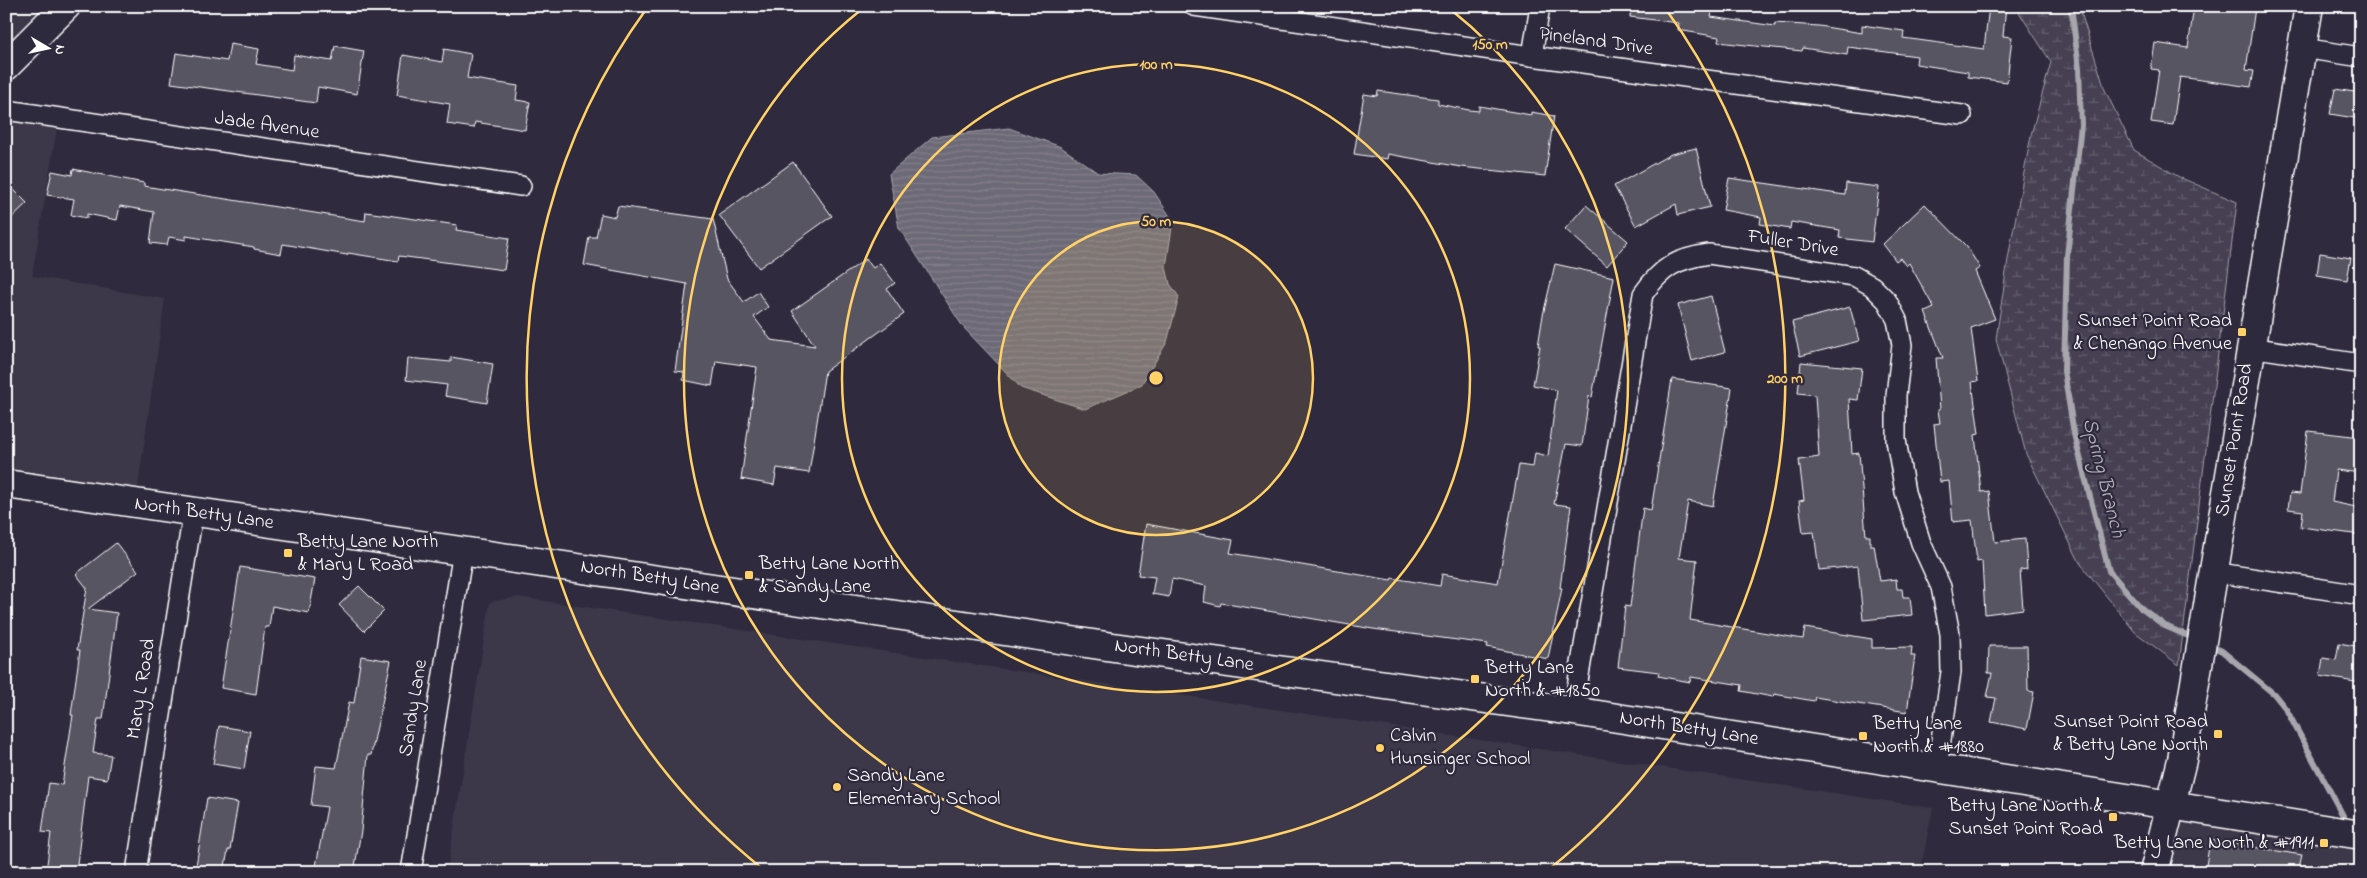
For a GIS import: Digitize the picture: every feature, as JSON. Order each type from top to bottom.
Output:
[{"type":"street","points":[[6,66],[66,6]]},
{"type":"street","name":"Pineland Drive","points":[[1194,6],[1532,56],[1962,115]]},
{"type":"street","points":[[1532,56],[1540,6]]},
{"type":"street","name":"Sunset Point Road","points":[[2154,872],[2169,805],[2182,760],[2308,6]]},
{"type":"street","points":[[2302,48],[2361,57]]},
{"type":"street","name":"Jade Avenue","points":[[6,110],[521,186]]},
{"type":"street","name":"Fuller Drive","points":[[1573,711],[1643,294],[1655,277],[1672,263],[1687,257],[1709,254],[1854,276],[1872,286],[1887,301],[1897,320],[1902,345],[1896,395],[1896,440],[1905,492],[1921,543],[1941,588],[1950,634],[1951,672],[1937,767]]},
{"type":"street","points":[[2250,347],[2361,364]]},
{"type":"street","name":"North Betty Lane","points":[[6,484],[193,513],[1573,711],[2361,834]]},
{"type":"street","name":"Mary L Road","points":[[136,872],[193,513]]},
{"type":"street","name":"Sandy Lane","points":[[411,872],[463,551]]},
{"type":"street","points":[[2213,572],[2361,595]]},
{"type":"shaded area","points":[[6,6],[49,6],[6,50]]},
{"type":"shaded area","points":[[6,121],[57,128],[32,276],[165,299],[137,493],[6,473]]},
{"type":"shaded area","points":[[1009,128],[1061,147],[1098,173],[1136,175],[1154,192],[1173,221],[1166,267],[1170,284],[1179,297],[1167,342],[1141,385],[1085,409],[1021,388],[963,327],[899,228],[889,174],[932,137]]},
{"type":"shaded area","name":"Sandy Lane Elementary School","points":[[518,597],[1933,808],[1920,872],[447,872],[490,602]]},
{"type":"shaded area","points":[[2180,818],[2361,851],[2360,872],[2170,872]]},
{"type":"green space","points":[[2015,6],[2079,6],[2105,90],[2134,150],[2179,177],[2237,202],[2179,665],[2135,632],[2080,563],[2026,454],[1996,339],[2008,259],[2031,135],[2051,62]]},
{"type":"building","points":[[1631,6],[1674,6],[1712,12],[1711,17],[1775,26],[1775,23],[1819,26],[1862,33],[1862,25],[1904,31],[1903,38],[1984,49],[1989,6],[2006,6],[2003,36],[2012,37],[2007,82],[1968,77],[1968,72],[1916,64],[1917,56],[1848,47],[1847,55],[1803,48],[1802,51],[1718,42],[1719,37],[1678,30],[1679,23],[1630,17]]},
{"type":"building","points":[[2194,6],[2255,8],[2246,70],[2254,71],[2251,87],[2180,77],[2173,125],[2151,122],[2159,70],[2151,69],[2155,43],[2188,48]]},
{"type":"building","points":[[230,44],[259,49],[256,64],[292,70],[294,55],[332,61],[335,46],[364,51],[357,94],[318,87],[316,103],[171,83],[176,53],[227,61]]},
{"type":"building","points":[[444,49],[471,54],[467,78],[518,86],[516,100],[530,102],[525,130],[475,122],[474,128],[447,124],[450,104],[397,95],[403,55],[442,62]]},
{"type":"building","points":[[2335,89],[2361,93],[2361,119],[2330,114]]},
{"type":"building","points":[[1378,91],[1438,99],[1438,104],[1469,110],[1479,111],[1479,106],[1531,115],[1531,112],[1554,116],[1545,176],[1461,167],[1388,154],[1387,159],[1354,154],[1364,94],[1377,96]]},
{"type":"building","points":[[1696,148],[1710,207],[1678,215],[1676,204],[1636,226],[1614,186],[1671,154]]},
{"type":"building","points":[[793,162],[832,216],[759,268],[719,215]]},
{"type":"building","points":[[73,169],[144,183],[144,186],[365,221],[366,212],[457,225],[456,230],[509,238],[504,270],[399,256],[398,261],[348,253],[347,255],[283,244],[281,254],[254,249],[254,247],[186,236],[186,240],[169,237],[167,245],[150,243],[154,212],[120,206],[117,220],[87,214],[87,218],[71,215],[74,199],[47,195],[52,171],[72,175]]},
{"type":"building","points":[[1729,178],[1845,195],[1846,183],[1879,187],[1872,242],[1839,238],[1840,230],[1791,222],[1790,229],[1760,224],[1761,217],[1723,210]]},
{"type":"building","points":[[6,182],[27,203],[6,223]]},
{"type":"building","points":[[1925,204],[1967,247],[1980,268],[1975,271],[1995,319],[1971,328],[1978,381],[1972,382],[1979,434],[1975,435],[1981,492],[1989,491],[1995,542],[2025,539],[2027,569],[2020,570],[2023,609],[1985,614],[1982,561],[1977,562],[1972,520],[1953,522],[1949,481],[1940,482],[1934,424],[1940,423],[1936,358],[1943,358],[1925,312],[1934,308],[1909,263],[1906,266],[1900,258],[1896,261],[1883,244]]},
{"type":"building","points":[[1586,205],[1628,241],[1607,266],[1565,229]]},
{"type":"building","points":[[618,206],[713,219],[727,279],[744,302],[758,292],[768,307],[754,317],[771,340],[815,346],[792,311],[866,259],[873,268],[880,263],[895,283],[887,289],[904,314],[825,371],[809,473],[777,468],[774,485],[741,479],[757,367],[716,361],[712,386],[683,380],[684,372],[675,371],[687,284],[584,265],[589,237],[596,237],[601,214],[615,217]]},
{"type":"building","points":[[2320,253],[2351,258],[2347,280],[2317,275]]},
{"type":"building","points":[[1555,264],[1614,277],[1592,397],[1589,396],[1582,446],[1566,444],[1554,504],[1571,506],[1560,588],[1562,588],[1548,659],[1487,647],[1488,644],[1373,629],[1221,603],[1220,606],[1204,602],[1206,586],[1172,579],[1169,597],[1152,594],[1155,577],[1138,575],[1146,524],[1233,540],[1230,553],[1391,580],[1392,578],[1440,586],[1442,574],[1498,583],[1519,465],[1533,467],[1535,453],[1548,456],[1557,390],[1533,385],[1543,315]]},
{"type":"building","points":[[1711,296],[1725,352],[1692,361],[1678,305]]},
{"type":"building","points":[[1850,307],[1859,341],[1800,356],[1792,322]]},
{"type":"building","points":[[451,357],[493,364],[487,403],[445,396],[447,385],[406,380],[408,358],[451,362]]},
{"type":"building","points":[[1801,362],[1862,368],[1858,400],[1849,399],[1852,454],[1859,453],[1866,536],[1870,536],[1870,545],[1874,545],[1880,581],[1896,579],[1897,589],[1902,589],[1903,597],[1910,597],[1912,615],[1863,620],[1858,566],[1819,570],[1814,532],[1803,533],[1799,501],[1804,500],[1799,460],[1819,457],[1815,395],[1798,393]]},
{"type":"building","points":[[1672,379],[1732,388],[1713,506],[1688,501],[1679,558],[1697,560],[1690,620],[1803,639],[1805,628],[1872,639],[1872,648],[1912,647],[1911,656],[1915,656],[1907,712],[1815,697],[1814,701],[1774,694],[1773,697],[1741,691],[1742,685],[1691,677],[1690,682],[1658,676],[1659,672],[1618,667],[1625,606],[1630,607],[1643,508],[1651,510]]},
{"type":"building","points":[[2308,431],[2361,437],[2361,473],[2336,470],[2332,502],[2361,508],[2361,535],[2301,527],[2303,511],[2288,509],[2290,493],[2300,494]]},
{"type":"building","points":[[116,543],[138,571],[88,609],[117,613],[103,719],[98,719],[93,753],[111,755],[107,779],[88,776],[76,872],[46,872],[51,833],[42,832],[49,783],[62,785],[73,715],[71,715],[80,650],[77,650],[87,588],[76,574]]},
{"type":"building","points":[[240,567],[315,579],[309,613],[272,606],[269,627],[265,627],[256,694],[221,688]]},
{"type":"building","points":[[359,586],[384,611],[364,631],[339,605]]},
{"type":"building","points":[[2339,643],[2361,647],[2361,683],[2320,676],[2323,658],[2336,660]]},
{"type":"building","points":[[1989,646],[2027,646],[2028,691],[2034,692],[2027,729],[1991,722],[1996,698],[1987,697],[1992,673],[1988,673]]},
{"type":"building","points":[[361,656],[391,661],[371,755],[368,755],[361,831],[354,872],[349,872],[316,866],[327,807],[311,805],[316,766],[336,768],[349,702],[354,703]]},
{"type":"building","points":[[219,726],[250,731],[244,769],[213,764]]},
{"type":"building","points":[[207,798],[238,803],[230,850],[228,850],[224,872],[195,872]]},
{"type":"building","points":[[2210,840],[2302,855],[2298,872],[2205,872]]},
{"type":"waterway","name":"Spring Branch","points":[[2071,6],[2079,68],[2081,125],[2067,256],[2064,371],[2074,434],[2109,571],[2141,608],[2165,626],[2195,639]]},
{"type":"waterway","name":"Spring Branch","points":[[2209,645],[2222,651],[2274,694],[2286,709],[2348,825]]},
{"type":"place","name":"Sunset Point Road & Chenango Avenue","points":[[2242,332]]},
{"type":"place","name":"Betty Lane North & Mary L Road","points":[[288,553]]},
{"type":"place","name":"Betty Lane North & Sandy Lane","points":[[749,575]]},
{"type":"place","name":"Betty Lane North & #1850","points":[[1475,679]]},
{"type":"place","name":"Sunset Point Road & Betty Lane North","points":[[2218,734]]},
{"type":"place","name":"Betty Lane North & #1880","points":[[1863,736]]},
{"type":"place","name":"Calvin Hunsinger School","points":[[1380,748]]},
{"type":"place","name":"Sandy Lane Elementary School","points":[[837,787]]},
{"type":"place","name":"Betty Lane North & Sunset Point Road","points":[[2113,817]]},
{"type":"place","name":"Betty Lane North & #1911","points":[[2324,843]]}]
